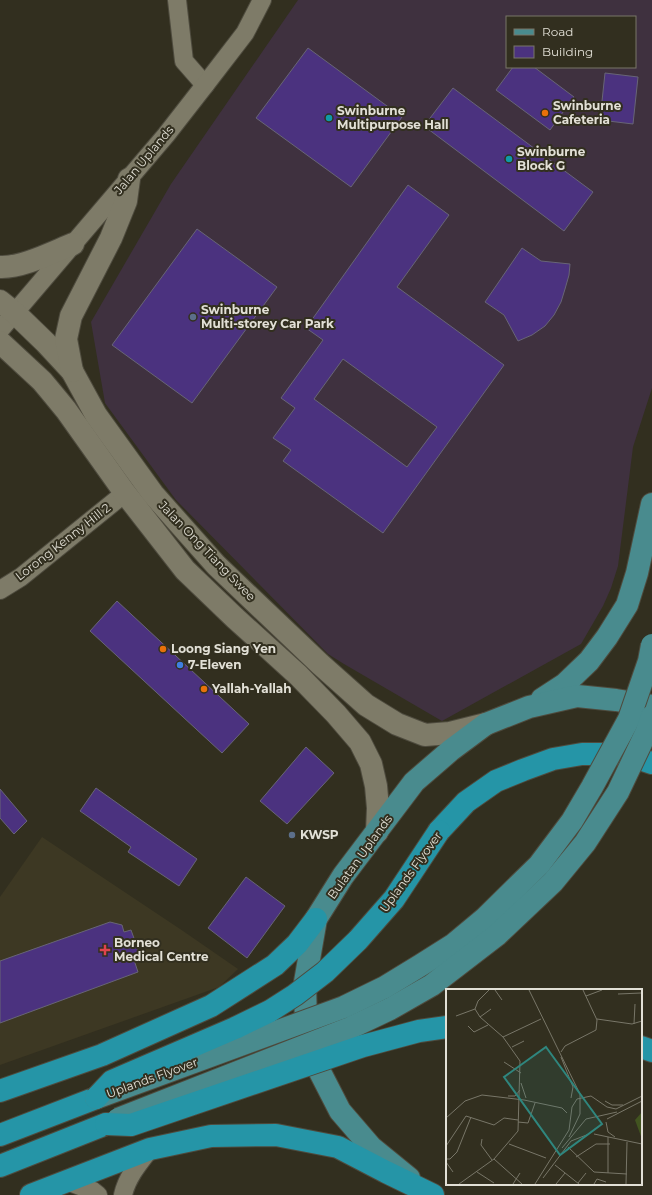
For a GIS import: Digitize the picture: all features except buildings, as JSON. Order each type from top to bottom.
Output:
[{"type":"highway","name":"Uplands Flyover","points":[[96,1098],[112,1081],[235,1028],[270,1011],[295,995],[325,972],[358,940],[394,899],[440,831],[466,802],[496,781],[553,759],[582,754],[625,754],[652,763]]},
{"type":"highway","points":[[0,1091],[102,1054],[211,1006],[275,965],[297,944],[316,919]]},
{"type":"highway","points":[[0,1166],[106,1124],[131,1125],[363,1046],[419,1031],[446,1027]]},
{"type":"highway","points":[[642,1047],[652,1051]]},
{"type":"highway","points":[[0,1135],[96,1098]]},
{"type":"highway","points":[[31,1195],[150,1149],[211,1136],[276,1135],[338,1147],[434,1195]]},
{"type":"main road","points":[[72,371],[66,339],[71,316],[111,238],[126,201],[129,180]]},
{"type":"main road","points":[[0,268],[9,268],[73,244]]},
{"type":"main road","name":"Jalan Ong Tiang Swee","points":[[8,307],[72,371],[96,415],[153,494],[216,565],[320,664],[366,705],[397,724],[426,734],[450,733],[486,724]]},
{"type":"main road","name":"Jalan Ong Tiang Swee","points":[[0,342],[42,381],[66,410],[125,493],[185,570],[298,675],[336,714],[360,742],[371,764],[376,786],[378,808],[377,832]]},
{"type":"main road","points":[[529,707],[565,684],[589,661],[608,637],[627,605],[637,573],[652,504]]},
{"type":"main road","name":"Uplands Flyover","points":[[96,1098],[344,1007],[385,986],[454,944],[484,919],[539,865],[572,821],[629,719],[649,661],[652,645]]},
{"type":"main road","name":"Bulatan Uplands","points":[[434,1195],[404,1174],[371,1147],[340,1111],[320,1072],[306,1026],[305,982],[316,919],[342,876],[414,782],[451,750],[486,724],[529,707],[577,696],[652,706]]},
{"type":"main road","name":"Uplands Flyover","points":[[106,1124],[350,1028],[432,985],[497,935],[562,871],[585,842],[618,792],[647,731],[652,716]]},
{"type":"street","points":[[177,0],[184,61],[206,85]]},
{"type":"street","name":"Jalan Uplands","points":[[0,330],[8,307],[73,244],[129,180],[206,85],[245,33],[262,0]]},
{"type":"street","name":"Lorong Kenny Hill 2","points":[[0,590],[21,577],[125,493]]},
{"type":"street","points":[[123,1195],[130,1176],[150,1149]]},
{"type":"street","points":[[67,1181],[93,1191],[98,1195]]},
{"type":"shaded area","points":[[298,0],[652,0],[652,388],[633,447],[618,566],[603,606],[581,644],[442,721],[328,654],[176,500],[105,403],[91,322],[171,184]]},
{"type":"shaded area","name":"Borneo Medical Centre","points":[[42,837],[238,969],[219,987],[0,1065],[0,897]]},
{"type":"place","name":"Swinburne Cafeteria","points":[[545,113]]},
{"type":"place","name":"Swinburne Multipurpose Hall","points":[[329,118]]},
{"type":"place","name":"Swinburne Block G","points":[[509,159]]},
{"type":"place","name":"Swinburne Multi-storey Car Park","points":[[193,317]]},
{"type":"place","name":"Loong Siang Yen","points":[[163,649]]},
{"type":"place","name":"7-Eleven","points":[[180,665]]},
{"type":"place","name":"Yallah-Yallah","points":[[204,689]]},
{"type":"place","name":"KWSP","points":[[292,835]]},
{"type":"place","name":"Borneo Medical Centre","points":[[105,950]]}]
